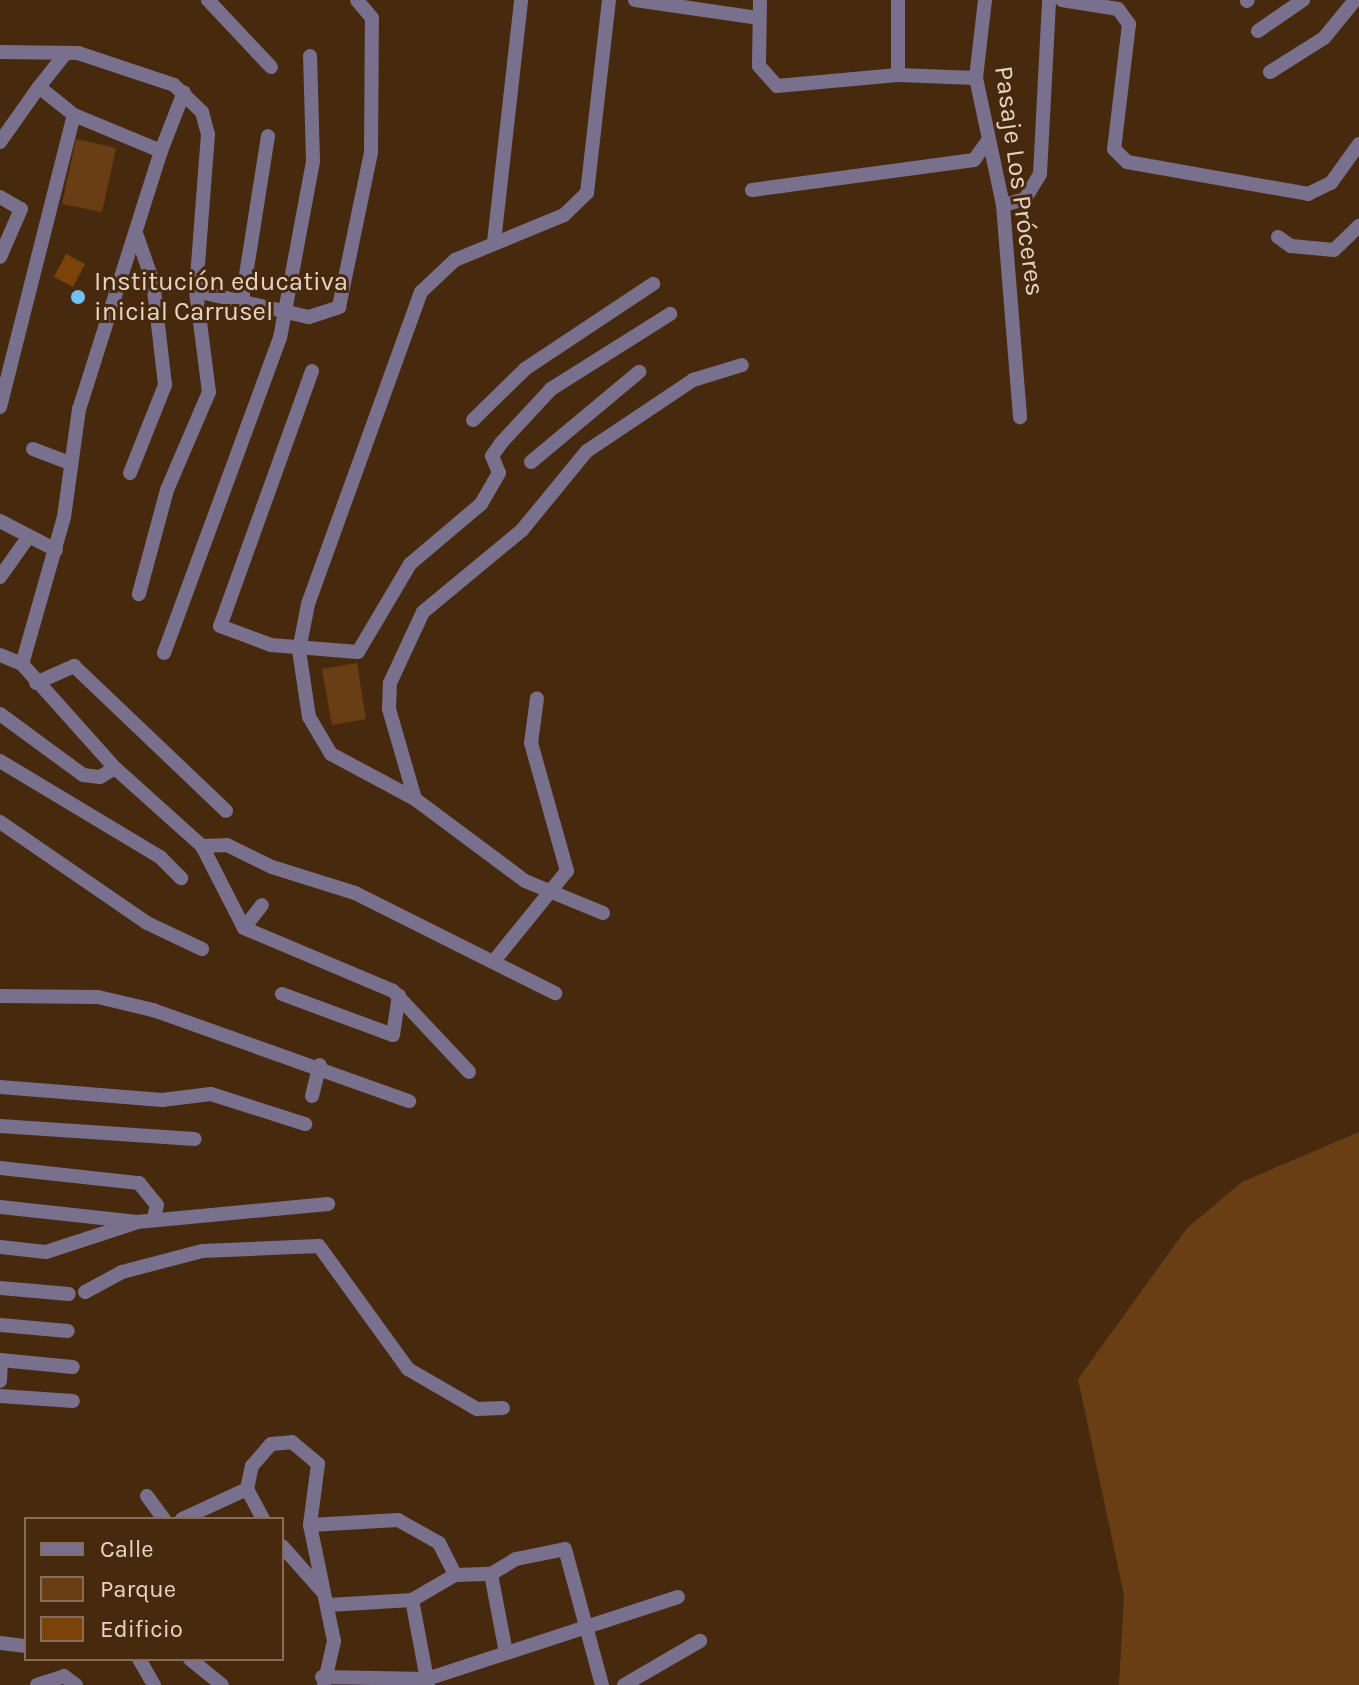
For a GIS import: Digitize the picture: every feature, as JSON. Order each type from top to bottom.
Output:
[{"type":"street","points":[[208,0],[271,67]]},
{"type":"street","points":[[494,242],[521,0]]},
{"type":"street","points":[[603,913],[554,889],[525,881],[415,799],[348,765],[317,738],[299,650],[308,604],[421,292],[455,260],[578,206],[592,179],[609,0]]},
{"type":"street","points":[[635,0],[758,18]]},
{"type":"street","points":[[760,0],[758,18],[765,80],[777,86],[898,75],[976,78]]},
{"type":"street","points":[[898,0],[898,75]]},
{"type":"street","name":"Pasaje Los Próceres","points":[[985,0],[976,78],[1003,205],[1020,417]]},
{"type":"street","points":[[1003,205],[1025,199],[1040,174],[1049,0]]},
{"type":"street","points":[[1062,0],[1118,9],[1129,24],[1114,149],[1127,162],[1308,194],[1331,183],[1359,144]]},
{"type":"street","points":[[1258,31],[1303,0]]},
{"type":"street","points":[[1270,72],[1324,38],[1355,0]]},
{"type":"street","points":[[196,291],[321,317],[343,298],[371,152],[363,5]]},
{"type":"street","points":[[0,52],[65,54],[115,63],[184,92],[202,112],[211,154],[196,291],[209,392],[167,490],[139,594]]},
{"type":"street","points":[[0,142],[65,54]]},
{"type":"street","points":[[164,653],[216,496],[270,369],[313,161],[310,56]]},
{"type":"street","points":[[39,87],[74,115],[161,151]]},
{"type":"street","points":[[22,664],[56,550],[79,409],[137,235],[161,151],[184,92]]},
{"type":"street","points":[[0,407],[74,115]]},
{"type":"street","points":[[242,300],[268,136]]},
{"type":"street","points":[[752,190],[974,160],[988,141]]},
{"type":"street","points":[[0,197],[21,209],[0,257]]},
{"type":"street","points":[[1278,237],[1291,246],[1334,250],[1359,226]]},
{"type":"street","points":[[130,473],[165,385],[153,282],[137,235]]},
{"type":"street","points":[[473,420],[525,369],[653,284]]},
{"type":"street","points":[[312,371],[220,626],[299,650],[361,650],[410,564],[481,504],[499,473],[492,456],[501,443],[551,389],[670,314]]},
{"type":"street","points":[[415,799],[389,709],[390,683],[423,612],[522,530],[587,451],[693,380],[742,365]]},
{"type":"street","points":[[531,462],[639,372]]},
{"type":"street","points":[[33,449],[70,463]]},
{"type":"street","points":[[0,521],[56,550]]},
{"type":"street","points":[[0,577],[29,536]]},
{"type":"street","points":[[0,655],[22,664],[115,768],[202,846],[244,928],[399,995],[469,1072]]},
{"type":"street","points":[[36,683],[74,666],[226,811]]},
{"type":"street","points":[[494,961],[554,889],[568,866],[531,743],[537,698]]},
{"type":"street","points":[[0,714],[83,775],[100,777],[115,768]]},
{"type":"street","points":[[0,761],[160,857],[181,878]]},
{"type":"street","points":[[0,822],[147,923],[202,949]]},
{"type":"street","points":[[202,846],[227,845],[355,893],[555,993]]},
{"type":"street","points":[[244,928],[262,905]]},
{"type":"street","points":[[282,994],[393,1035],[399,995]]},
{"type":"street","points":[[0,996],[98,997],[320,1065],[409,1101]]},
{"type":"street","points":[[312,1096],[320,1065]]},
{"type":"street","points":[[0,1087],[162,1100],[211,1094],[305,1124]]},
{"type":"street","points":[[0,1126],[195,1139]]},
{"type":"street","points":[[0,1168],[139,1183],[157,1205],[154,1218]]},
{"type":"street","points":[[0,1247],[46,1252],[154,1218],[328,1204]]},
{"type":"street","points":[[0,1207],[137,1222]]},
{"type":"street","points":[[85,1292],[122,1272],[202,1251],[319,1246],[408,1369],[477,1409],[503,1408]]},
{"type":"street","points":[[0,1288],[69,1294]]},
{"type":"street","points":[[0,1325],[68,1331]]},
{"type":"street","points":[[0,1381],[0,1360],[73,1367]]},
{"type":"street","points":[[0,1396],[73,1401]]},
{"type":"street","points":[[186,1517],[247,1489],[261,1451],[292,1442],[318,1464],[310,1525],[334,1641],[323,1681],[428,1682],[678,1597]]},
{"type":"street","points":[[247,1489],[262,1517]]},
{"type":"street","points":[[147,1496],[163,1517]]},
{"type":"street","points":[[310,1525],[398,1520],[439,1543],[455,1575]]},
{"type":"street","points":[[284,1548],[327,1599],[412,1600],[455,1575],[491,1574],[516,1559],[565,1549],[602,1685]]},
{"type":"street","points":[[491,1574],[506,1653]]},
{"type":"street","points":[[412,1600],[428,1682]]},
{"type":"street","points":[[624,1685],[700,1641]]},
{"type":"street","points":[[0,1643],[24,1646]]},
{"type":"street","points":[[140,1661],[154,1685]]},
{"type":"street","points":[[192,1661],[222,1685]]},
{"type":"street","points":[[37,1685],[64,1676],[76,1685]]},
{"type":"green space","points":[[76,139],[116,148],[102,212],[62,204]]},
{"type":"green space","points":[[357,663],[366,719],[332,725],[322,669]]},
{"type":"green space","points":[[1359,1132],[1359,1685],[1119,1685],[1124,1595],[1078,1379],[1187,1228],[1242,1182]]},
{"type":"building","points":[[66,254],[85,264],[73,287],[54,277]]},
{"type":"place","name":"Institución educativa inicial Carrusel","points":[[78,297]]}]
